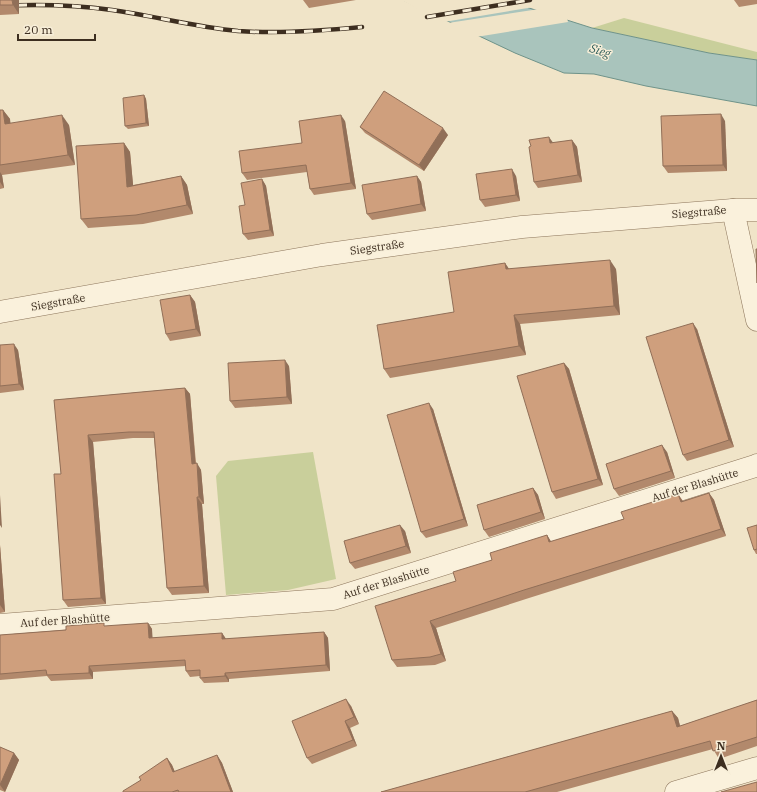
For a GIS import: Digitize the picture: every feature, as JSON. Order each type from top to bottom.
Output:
[{"type":"street","name":"Siegstraße","points":[[0,312],[322,255],[507,229],[733,210],[757,210]]},
{"type":"street","points":[[733,210],[757,320]]},
{"type":"street","name":"Auf der Blashütte","points":[[0,625],[333,599],[757,465]]},
{"type":"street","points":[[676,792],[757,768]]},
{"type":"green space","points":[[624,18],[757,52],[757,60],[709,53],[592,28]]},
{"type":"green space","points":[[313,452],[336,579],[288,590],[226,595],[216,476],[228,461]]},
{"type":"water","name":"Sieg","points":[[403,0],[504,0],[592,28],[709,53],[757,60],[757,106],[646,86],[594,74],[564,73],[515,53]]},
{"type":"pier","points":[[401,0],[511,0],[534,7],[444,22]]},
{"type":"pier","points":[[539,9],[567,18],[568,22],[476,37],[448,23]]},
{"type":"building","points":[[0,0],[12,0],[13,5],[0,5]]},
{"type":"building","points":[[384,91],[443,128],[419,165],[360,127]]},
{"type":"building","points":[[144,95],[146,123],[125,126],[123,98]]},
{"type":"building","points":[[0,110],[3,110],[5,124],[62,115],[68,155],[0,165]]},
{"type":"building","points":[[721,114],[723,165],[663,166],[661,116]]},
{"type":"building","points":[[341,115],[351,183],[310,189],[306,165],[242,173],[239,151],[302,143],[299,121]]},
{"type":"building","points":[[549,137],[550,143],[572,140],[578,175],[534,182],[529,147],[531,146],[529,140]]},
{"type":"building","points":[[124,143],[127,187],[181,176],[187,205],[136,215],[81,219],[76,146]]},
{"type":"building","points":[[512,169],[516,195],[480,200],[476,174]]},
{"type":"building","points":[[417,176],[421,204],[367,214],[362,185]]},
{"type":"building","points":[[262,179],[270,230],[243,234],[239,206],[245,205],[241,183]]},
{"type":"building","points":[[756,249],[757,249],[757,281]]},
{"type":"building","points":[[610,260],[614,306],[514,315],[519,346],[384,369],[377,325],[454,312],[448,272],[505,263],[506,269]]},
{"type":"building","points":[[190,295],[196,329],[166,334],[160,300]]},
{"type":"building","points":[[693,323],[729,440],[683,455],[646,337]]},
{"type":"building","points":[[14,344],[19,384],[0,386],[0,345]]},
{"type":"building","points":[[285,360],[287,397],[230,401],[228,363]]},
{"type":"building","points":[[564,363],[598,479],[552,492],[517,376]]},
{"type":"building","points":[[185,388],[192,464],[197,463],[199,497],[197,497],[204,586],[167,588],[154,432],[88,435],[101,598],[63,600],[54,474],[61,474],[54,400]]},
{"type":"building","points":[[429,403],[464,519],[421,532],[387,415]]},
{"type":"building","points":[[662,445],[671,471],[614,489],[606,464]]},
{"type":"building","points":[[533,488],[541,512],[484,530],[477,505]]},
{"type":"building","points":[[709,493],[721,529],[524,590],[430,621],[441,654],[430,657],[392,660],[375,606],[456,581],[453,572],[492,560],[490,553],[547,535],[549,542],[624,519],[621,512],[678,494],[681,502]]},
{"type":"building","points":[[400,525],[406,546],[350,563],[344,541]]},
{"type":"building","points":[[757,525],[757,549],[754,550],[747,528]]},
{"type":"building","points":[[104,623],[104,626],[148,623],[149,638],[222,633],[222,639],[324,632],[326,665],[225,673],[225,676],[200,678],[200,670],[186,671],[185,660],[89,666],[89,673],[47,675],[46,670],[0,674],[0,635],[66,630],[66,626]]},
{"type":"building","points":[[346,699],[354,717],[345,721],[353,740],[307,758],[292,721]]},
{"type":"building","points":[[757,700],[757,737],[713,751],[710,741],[525,792],[381,792],[672,711],[677,727]]},
{"type":"building","points":[[0,747],[14,753],[0,785]]},
{"type":"building","points":[[217,755],[231,792],[179,792],[178,790],[172,792],[123,792],[141,780],[139,777],[167,758],[173,772]]},
{"type":"building","points":[[757,782],[757,792],[721,792]]},
{"type":"railway","points":[[427,17],[530,0]]},
{"type":"railway","points":[[0,6],[56,5],[98,8],[128,12],[206,27],[238,31],[300,32],[362,27]]}]
